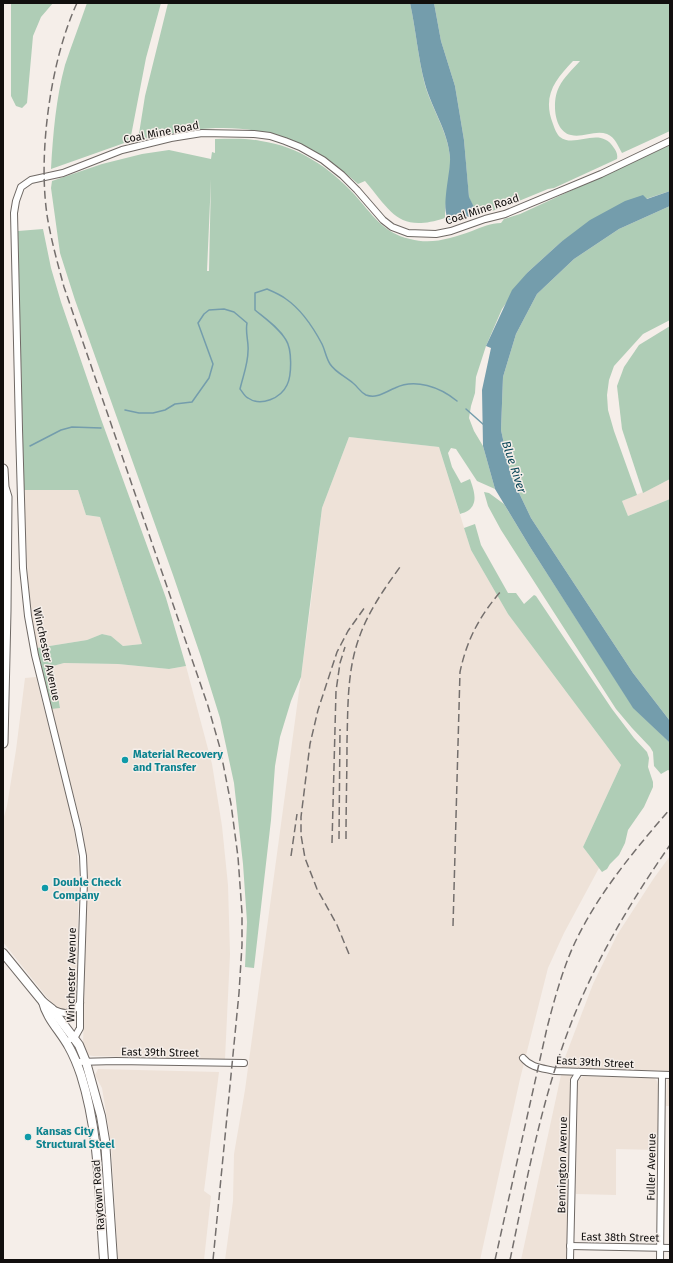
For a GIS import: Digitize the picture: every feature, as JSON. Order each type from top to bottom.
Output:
[{"type":"highway","points":[[3,469],[4,490],[7,497],[3,743]]},
{"type":"main road","name":"Raytown Road","points":[[3,953],[43,1002],[52,1009],[70,1040],[85,1090],[92,1122],[104,1260]]},
{"type":"main road","name":"Raytown Road","points":[[43,1002],[45,1011],[70,1040],[79,1045],[86,1062],[101,1116],[105,1140],[113,1260]]},
{"type":"main road","points":[[98,1180],[108,1180]]},
{"type":"street","name":"Coal Mine Road","points":[[20,189],[31,180],[63,173],[122,150],[171,138],[202,133],[254,134],[270,136],[285,141],[300,147],[323,160],[342,175],[383,220],[392,227],[408,233],[436,234],[451,231],[485,219],[505,214],[601,174],[670,141]]},
{"type":"street","name":"Winchester Avenue","points":[[20,189],[14,213],[23,568],[28,616],[35,655],[78,829],[83,856],[84,881],[80,1028],[76,1036],[70,1040]]},
{"type":"street","points":[[52,1009],[61,1013],[68,1013],[74,1010],[80,1003]]},
{"type":"street","name":"East 39th Street","points":[[523,1058],[538,1068],[555,1070],[670,1075]]},
{"type":"street","name":"East 39th Street","points":[[76,1062],[116,1061],[244,1063]]},
{"type":"street","name":"Bennington Avenue","points":[[570,1260],[574,1080],[578,1072]]},
{"type":"street","name":"Fuller Avenue","points":[[660,1260],[662,1075]]},
{"type":"street","name":"East 38th Street","points":[[570,1246],[670,1248]]},
{"type":"shaded area","points":[[349,437],[439,447],[471,550],[508,614],[621,765],[583,847],[599,868],[564,933],[548,968],[520,1079],[480,1260],[225,1260],[233,1201],[234,1154],[245,1090],[310,610],[322,508]]},
{"type":"shaded area","points":[[670,479],[670,499],[628,516],[622,501]]},
{"type":"shaded area","points":[[24,490],[78,490],[86,515],[100,517],[142,644],[123,646],[111,636],[102,634],[87,640],[37,648],[28,584]]},
{"type":"shaded area","points":[[64,663],[118,664],[169,669],[186,666],[212,764],[222,826],[228,885],[230,954],[225,1059],[93,1056],[87,1055],[83,1048],[87,872],[83,831],[51,709],[60,707],[53,666]]},
{"type":"shaded area","points":[[36,677],[69,806],[76,841],[79,871],[76,1001],[73,1006],[66,1009],[59,1009],[53,1005],[3,942],[3,820],[7,806],[16,750],[25,678]]},
{"type":"shaded area","points":[[670,856],[670,1071],[561,1068],[593,984],[617,935]]},
{"type":"shaded area","points":[[98,1069],[219,1072],[204,1191],[211,1196],[204,1260],[118,1260],[111,1143],[102,1088],[95,1075]]},
{"type":"shaded area","points":[[561,1075],[571,1075],[567,1260],[521,1260]]},
{"type":"shaded area","points":[[583,1076],[654,1078],[657,1081],[658,1150],[616,1149],[616,1195],[576,1194],[577,1082]]},
{"type":"shaded area","points":[[670,1078],[670,1106],[666,1106],[667,1080]]},
{"type":"green space","points":[[11,3],[53,3],[41,17],[33,36],[27,103],[22,108],[16,106],[11,96]]},
{"type":"green space","points":[[87,3],[161,3],[146,58],[130,141],[51,169],[55,116],[59,90],[65,65]]},
{"type":"green space","points":[[168,3],[410,3],[425,85],[449,148],[450,165],[445,218],[417,223],[398,217],[390,211],[365,181],[358,184],[340,168],[321,155],[282,137],[240,129],[217,128],[186,131],[138,140],[145,96]]},
{"type":"green space","points":[[434,3],[670,3],[670,131],[622,153],[610,135],[598,133],[575,136],[565,132],[557,121],[555,99],[561,83],[580,61],[573,61],[552,89],[549,105],[550,114],[555,129],[560,137],[566,140],[573,141],[602,138],[608,141],[614,148],[617,159],[554,188],[548,189],[507,206],[492,211],[476,211],[469,198],[464,140],[455,86],[441,41]]},
{"type":"green space","points":[[215,139],[255,140],[288,148],[300,153],[335,175],[379,222],[392,232],[418,241],[434,241],[501,223],[504,219],[520,214],[670,145],[670,191],[646,199],[561,242],[528,272],[502,309],[486,346],[476,377],[475,393],[469,418],[474,431],[483,446],[495,489],[477,481],[456,449],[451,448],[448,453],[452,467],[461,483],[470,479],[475,499],[472,507],[468,511],[460,514],[439,447],[349,437],[322,508],[301,677],[291,701],[280,737],[275,766],[271,820],[254,968],[245,967],[247,922],[243,864],[234,783],[220,718],[173,575],[75,300],[60,253],[51,188],[52,181],[102,164],[142,154],[169,150],[211,159],[212,152],[215,153]],"holes":[[[211,179],[209,271],[207,271]]]},
{"type":"green space","points":[[670,206],[670,320],[643,334],[614,366],[609,380],[607,395],[608,410],[614,431],[637,495],[622,501],[628,516],[670,499],[670,721],[633,673],[531,518],[511,476],[501,430],[503,377],[516,334],[537,294],[574,259],[619,229]]},
{"type":"green space","points":[[43,229],[51,268],[61,302],[101,419],[166,598],[186,666],[169,669],[118,664],[64,663],[53,666],[60,708],[51,709],[37,648],[87,640],[102,634],[111,636],[123,646],[142,644],[100,517],[86,515],[78,490],[24,490],[18,231]]},
{"type":"green space","points":[[670,326],[670,479],[643,493],[622,429],[617,386],[624,367],[639,345]]},
{"type":"green space","points":[[484,492],[489,493],[504,504],[633,707],[670,743],[670,771],[668,770],[661,774],[654,766],[653,752],[650,747],[616,709],[501,530],[488,506]]},
{"type":"green space","points":[[475,524],[481,545],[508,593],[516,593],[524,604],[534,595],[536,596],[612,709],[634,738],[647,752],[649,758],[648,767],[653,782],[653,787],[644,807],[628,830],[625,843],[619,855],[607,869],[602,872],[583,847],[621,765],[508,614],[471,550],[464,528]]},
{"type":"water","points":[[410,3],[434,3],[441,41],[455,86],[464,140],[469,197],[476,211],[476,214],[462,220],[449,220],[446,215],[446,199],[450,164],[449,147],[425,84]]},
{"type":"water","name":"Blue River","points":[[670,191],[670,206],[619,229],[574,259],[537,294],[516,334],[503,377],[501,430],[511,476],[531,518],[633,673],[670,721],[670,743],[633,708],[530,547],[495,489],[483,446],[482,390],[491,348],[486,346],[512,290],[528,272],[561,242],[590,220],[625,201],[643,195],[647,199]]},
{"type":"waterway","points":[[125,410],[139,413],[153,413],[165,410],[175,404],[192,402],[209,378],[213,364],[198,323],[204,314],[209,310],[224,309],[234,312],[247,323],[246,330],[248,356],[240,389],[245,395],[253,401],[259,402],[270,400],[280,394],[289,381],[290,356],[288,344],[280,332],[255,310],[255,293],[267,289],[292,303],[311,325],[319,338],[332,367],[353,383],[364,394],[377,396],[403,385],[419,384],[435,388],[457,401]]},
{"type":"waterway","points":[[466,409],[484,425]]},
{"type":"waterway","points":[[30,446],[61,430],[72,427],[101,428]]},
{"type":"railway","points":[[77,3],[60,53],[48,110],[44,169],[48,221],[64,287],[208,706],[220,748],[231,804],[238,857],[242,913],[242,945],[239,993],[213,1260]]},
{"type":"railway","points":[[346,839],[348,715],[352,663],[359,638],[367,619],[382,592],[400,567]]},
{"type":"railway","points":[[453,926],[460,672],[466,649],[475,628],[494,599],[502,590]]},
{"type":"railway","points":[[349,954],[337,925],[317,889],[305,858],[301,835],[301,817],[310,744],[318,710],[337,652],[348,631],[365,607]]},
{"type":"railway","points":[[332,843],[336,691],[340,663],[345,647]]},
{"type":"railway","points":[[339,839],[340,729]]},
{"type":"railway","points":[[495,1260],[547,1028],[568,959],[581,930],[603,893],[629,858],[670,809]]},
{"type":"railway","points":[[291,856],[297,814]]},
{"type":"railway","points":[[510,1260],[546,1100],[553,1074],[572,1021],[583,994],[609,943],[638,893],[670,845]]},
{"type":"place","name":"Material Recovery and Transfer","points":[[125,760]]},
{"type":"place","name":"Double Check Company","points":[[45,888]]},
{"type":"place","name":"Kansas City Structural Steel","points":[[28,1137]]}]
